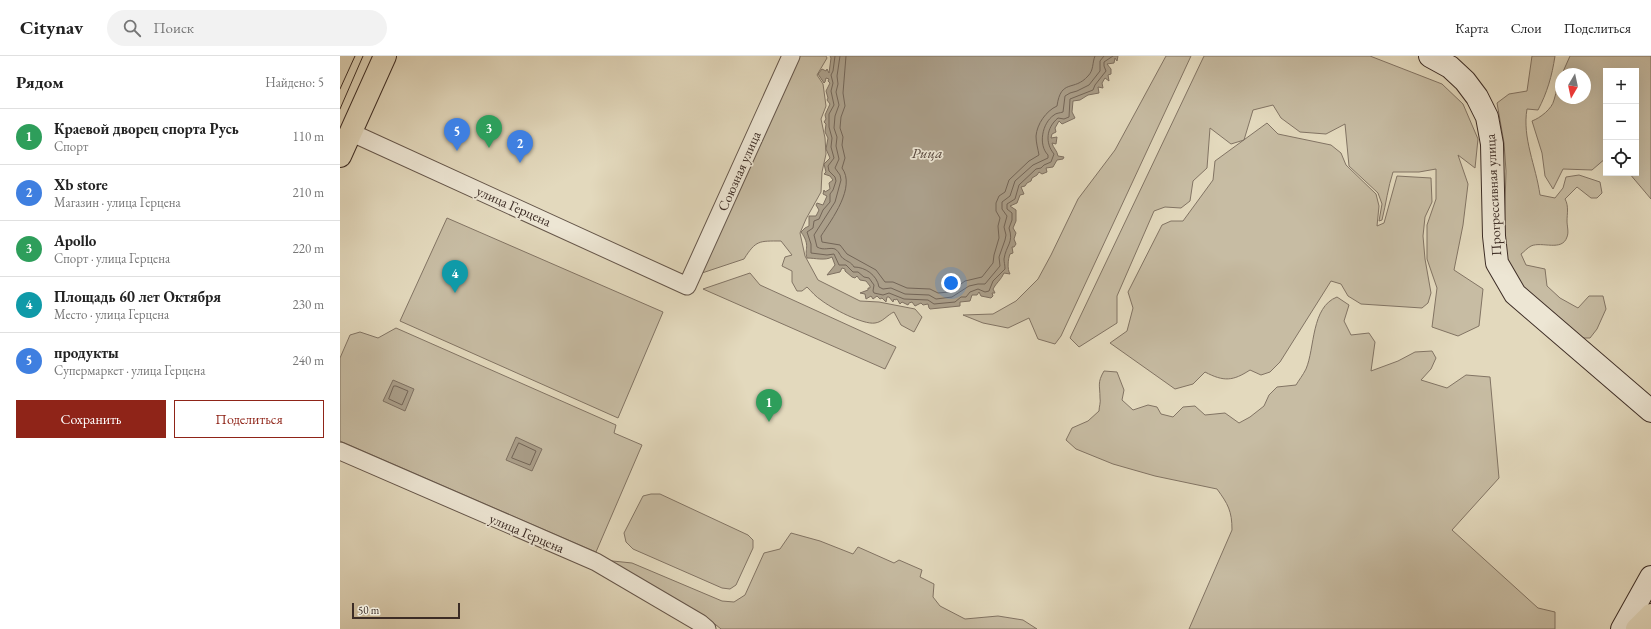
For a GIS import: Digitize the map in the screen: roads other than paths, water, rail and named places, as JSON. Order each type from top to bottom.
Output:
[{"type":"main road","points":[[340,156],[345,130],[385,56]]},
{"type":"main road","points":[[1637,629],[1651,615]]},
{"type":"street","name":"Союзная улица","points":[[687,286],[791,56]]},
{"type":"street","name":"Прогрессивная улица","points":[[1430,56],[1450,67],[1466,81],[1477,97],[1487,117],[1492,144],[1494,236],[1497,263],[1516,294],[1651,410]]},
{"type":"street","name":"улица Герцена","points":[[345,130],[687,286]]},
{"type":"street","name":"улица Герцена","points":[[340,451],[596,562],[700,623],[707,629]]},
{"type":"street","points":[[1622,629],[1651,577]]},
{"type":"water","name":"Рица","points":[[830,56],[1118,56],[1117,61],[1115,58],[1114,63],[1107,64],[1111,69],[1111,74],[1108,75],[1109,81],[1105,78],[1102,83],[1103,88],[1098,87],[1099,93],[1088,95],[1080,100],[1073,101],[1072,112],[1075,118],[1062,124],[1059,121],[1055,128],[1056,132],[1052,134],[1051,138],[1057,137],[1056,144],[1052,143],[1058,156],[1064,157],[1063,159],[1057,160],[1053,167],[1046,168],[1047,172],[1042,174],[1039,172],[1025,186],[1021,187],[1024,194],[1020,195],[1017,203],[1010,206],[1016,210],[1016,221],[1013,228],[1016,233],[1014,239],[1016,244],[1012,247],[1013,253],[1010,254],[1009,259],[1008,267],[1010,274],[1004,273],[993,289],[995,293],[992,293],[993,296],[991,298],[981,296],[979,292],[977,295],[972,295],[970,301],[960,302],[960,306],[930,309],[928,304],[923,305],[921,303],[915,306],[912,302],[908,305],[902,302],[900,304],[897,299],[894,299],[893,302],[889,297],[887,297],[886,302],[877,296],[873,299],[871,296],[866,299],[865,294],[860,293],[870,288],[866,281],[860,280],[857,276],[855,278],[852,277],[845,271],[845,269],[842,268],[840,272],[827,275],[835,265],[832,257],[823,259],[807,258],[807,244],[801,232],[809,226],[809,216],[816,216],[819,210],[816,205],[817,203],[823,205],[827,196],[823,194],[824,190],[825,192],[830,189],[829,183],[833,180],[830,176],[824,174],[826,172],[824,164],[830,158],[826,149],[828,138],[825,132],[826,124],[824,122],[826,119],[825,115],[830,104],[827,100],[828,98],[826,91],[830,83],[828,81],[829,79],[826,78],[824,83],[818,74],[822,69],[826,71],[827,69],[829,73]]},
{"type":"water","points":[[393,380],[414,389],[405,411],[383,401]]},
{"type":"water","points":[[516,437],[542,449],[532,471],[506,460]]},
{"type":"tram line","points":[[340,89],[355,56]]},
{"type":"tram line","points":[[340,109],[363,56]]},
{"type":"place","name":"Apollo","points":[[489,148]]},
{"type":"place","name":"продукты","points":[[457,151]]},
{"type":"place","name":"Xb store","points":[[520,163]]},
{"type":"place","name":"Площадь 60 лет Октября","points":[[455,293]]},
{"type":"place","name":"Краевой дворец спорта Русь","points":[[769,422]]}]
